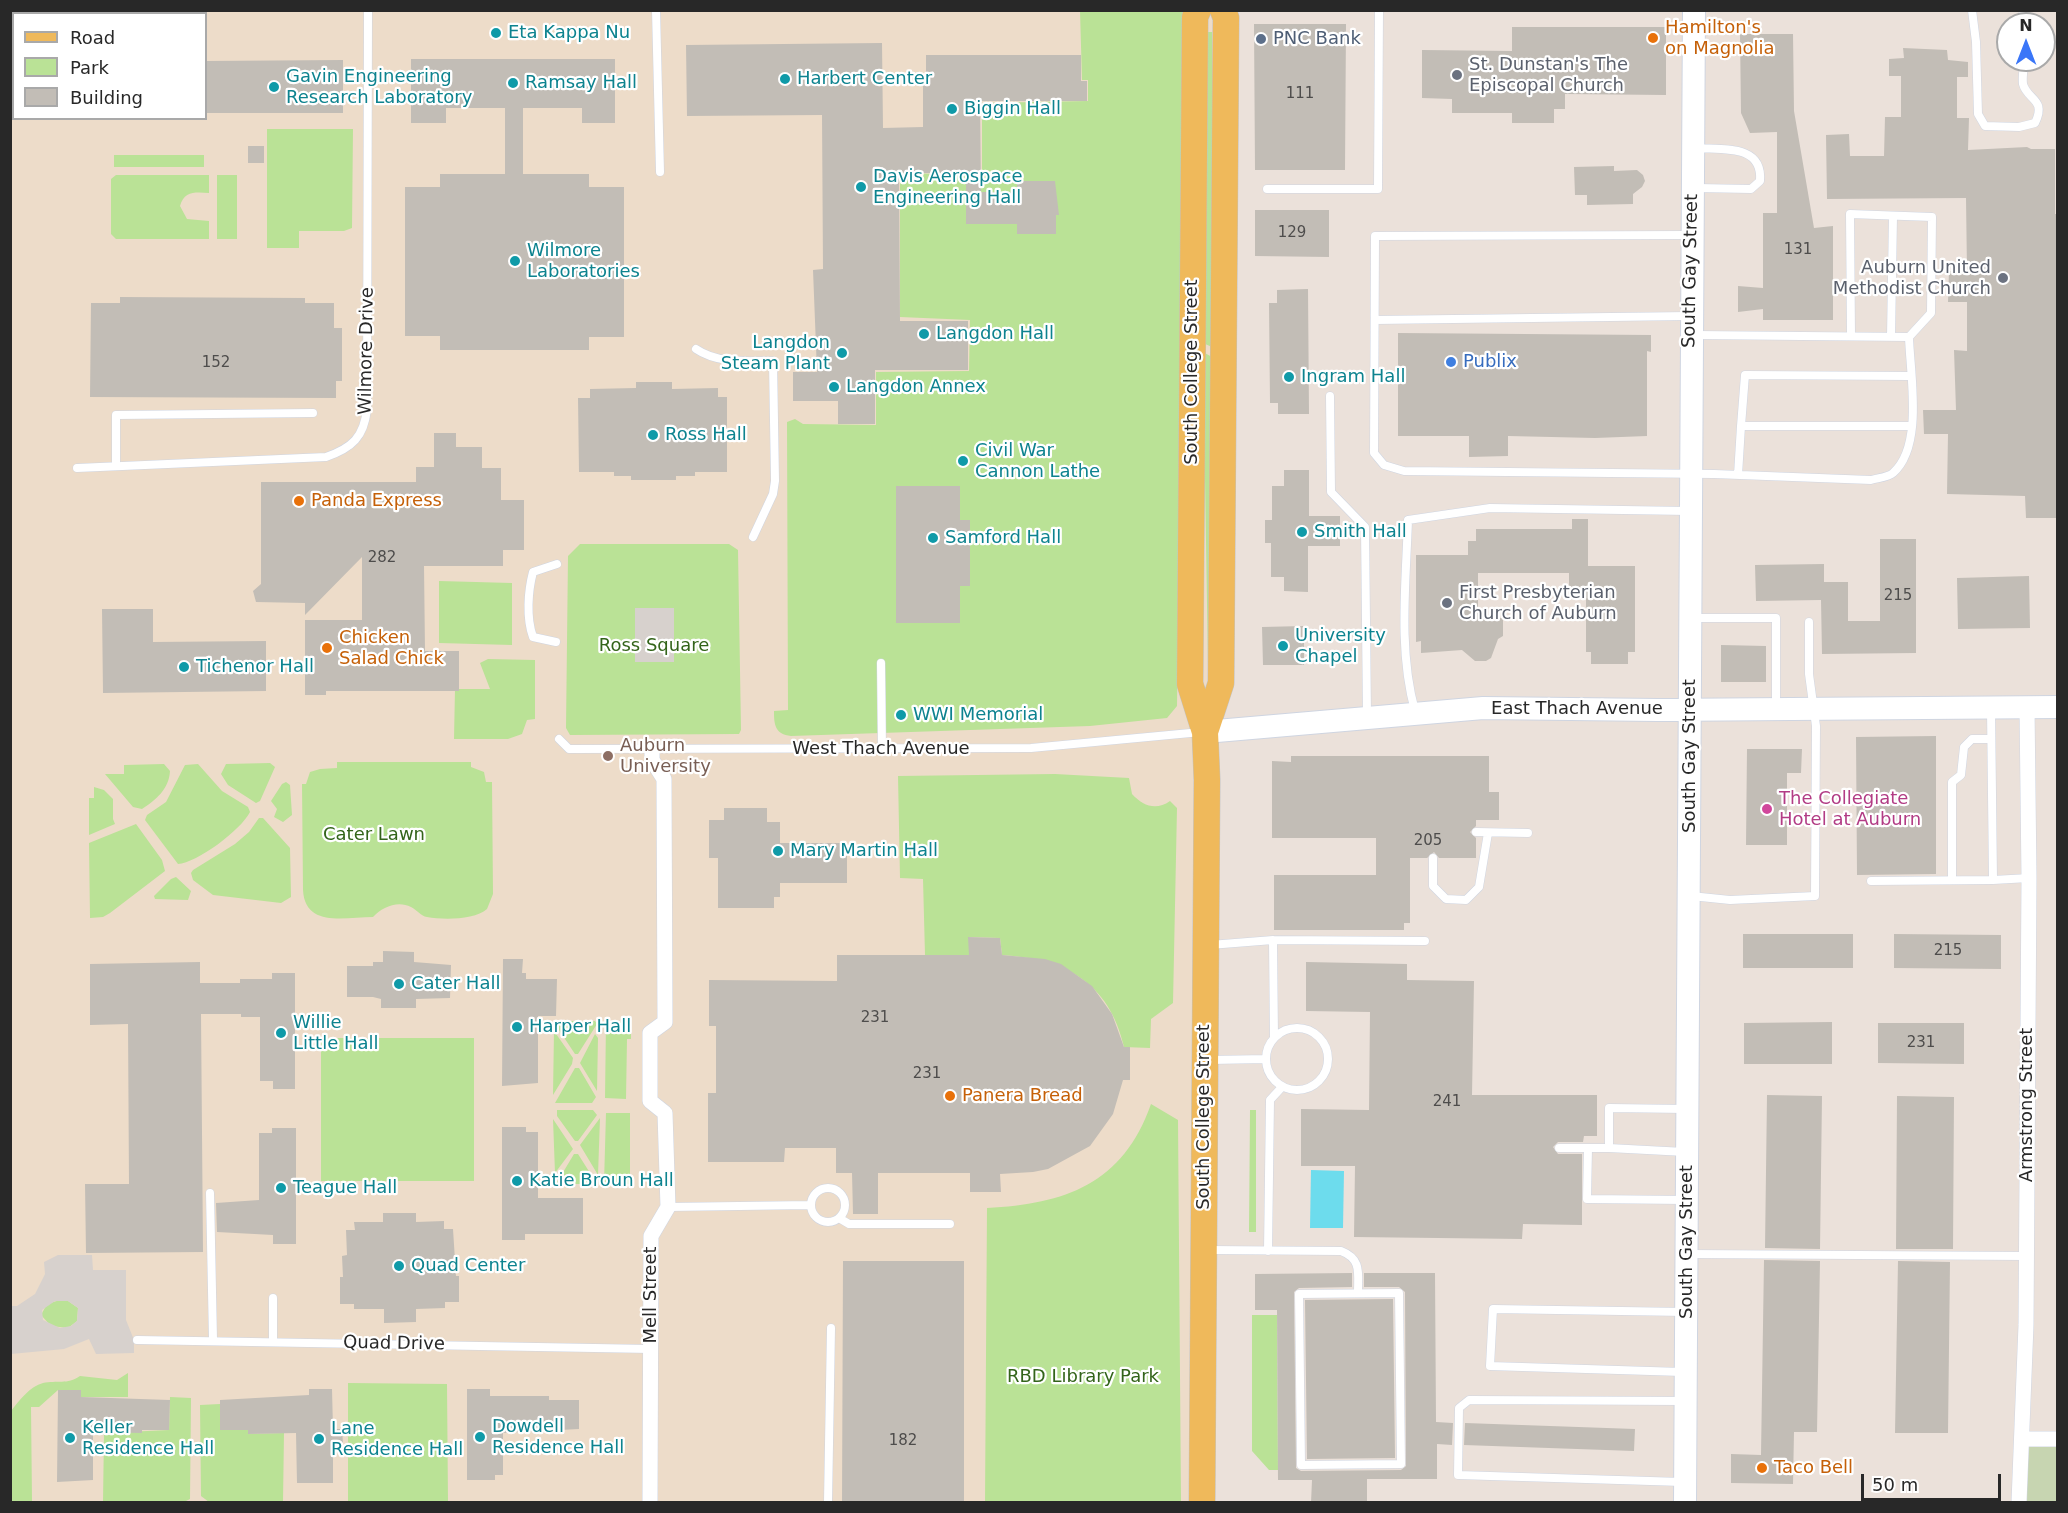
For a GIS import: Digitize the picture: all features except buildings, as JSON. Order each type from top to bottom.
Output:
[{"type":"main road","name":"South College Street","points":[[1198,10],[1195,17],[1194,53],[1190,684],[1205,732],[1206,945],[1202,1503]]},
{"type":"main road","name":"South College Street","points":[[1205,732],[1221,683],[1226,18],[1223,10]]},
{"type":"street","name":"South Gay Street","points":[[1685,1492],[1690,896],[1690,326],[1694,10]]},
{"type":"street","name":"East Thach Avenue","points":[[1205,732],[1483,708],[1776,709],[2058,706]]},
{"type":"street","name":"Armstrong Street","points":[[2019,1503],[2026,1256],[2029,878],[2027,707]]},
{"type":"street","points":[[652,749],[652,760],[664,779],[665,947],[664,1022],[650,1033],[650,1101],[665,1113],[664,1154],[668,1207]]},
{"type":"street","name":"Mell Street","points":[[650,1503],[651,1236],[668,1207]]},
{"type":"street","points":[[2022,1439],[2058,1439]]},
{"type":"lane","name":"Wilmore Drive","points":[[76,468],[326,457],[344,451],[358,440],[365,425],[368,10]]},
{"type":"lane","points":[[656,10],[660,172]]},
{"type":"lane","points":[[1267,189],[1378,189],[1379,10]]},
{"type":"lane","points":[[1972,10],[1976,42],[1978,114],[1985,126],[2019,127],[2035,123],[2038,105],[2023,84],[2024,72]]},
{"type":"lane","points":[[1692,188],[1751,189],[1760,181],[1761,169],[1754,156],[1744,151],[1693,148]]},
{"type":"lane","points":[[1692,235],[1375,236],[1374,453],[1384,465],[1404,471],[1427,472],[1691,473],[1871,480],[1892,475],[1904,459],[1913,439],[1909,337],[1932,313],[1932,217],[1850,214],[1851,336]]},
{"type":"lane","points":[[1891,337],[1893,216]]},
{"type":"lane","points":[[1375,320],[1690,326],[1851,336],[1909,337]]},
{"type":"lane","points":[[696,349],[704,355],[729,361],[773,361],[775,481],[773,494],[753,537]]},
{"type":"lane","points":[[1738,475],[1745,375],[1910,376]]},
{"type":"lane","points":[[1330,396],[1331,492],[1365,527],[1367,717]]},
{"type":"lane","points":[[116,466],[116,415],[313,413]]},
{"type":"lane","points":[[1741,426],[1912,426]]},
{"type":"lane","points":[[1415,713],[1408,686],[1405,650],[1408,520],[1490,508],[1691,511]]},
{"type":"lane","points":[[556,642],[533,637],[530,628],[529,602],[533,572],[557,564]]},
{"type":"lane","points":[[1690,618],[1776,618],[1776,709]]},
{"type":"lane","points":[[1690,896],[1730,900],[1815,896],[1815,708],[1809,674],[1809,622]]},
{"type":"lane","points":[[880,663],[882,750]]},
{"type":"lane","points":[[1991,707],[1993,880]]},
{"type":"lane","name":"West Thach Avenue","points":[[559,740],[569,749],[882,750],[1031,748],[1205,732]]},
{"type":"lane","points":[[1952,880],[1952,782],[1960,775],[1964,747],[1972,739],[1991,739]]},
{"type":"lane","points":[[1476,832],[1528,833]]},
{"type":"lane","points":[[1434,858],[1433,886],[1446,899],[1466,900],[1479,887],[1488,833]]},
{"type":"lane","points":[[1871,881],[2029,878]]},
{"type":"lane","points":[[1206,945],[1273,940],[1425,941]]},
{"type":"lane","points":[[1273,940],[1274,1038]]},
{"type":"lane","points":[[1296,1028],[1309,1030],[1320,1037],[1329,1060],[1326,1073],[1318,1083],[1307,1089],[1294,1091],[1282,1087],[1273,1080],[1266,1059],[1268,1048],[1274,1038],[1284,1031],[1296,1028]]},
{"type":"lane","points":[[1205,1060],[1266,1059]]},
{"type":"lane","points":[[1268,1251],[1270,1100],[1282,1087]]},
{"type":"lane","points":[[1609,1148],[1609,1108],[1688,1109]]},
{"type":"lane","points":[[1559,1148],[1688,1152]]},
{"type":"lane","points":[[1588,1148],[1587,1199],[1688,1200]]},
{"type":"lane","points":[[835,1189],[845,1203],[839,1218],[828,1222],[818,1219],[810,1205],[819,1190],[835,1189]]},
{"type":"lane","points":[[210,1193],[213,1341]]},
{"type":"lane","points":[[668,1207],[810,1205]]},
{"type":"lane","points":[[839,1218],[849,1224],[950,1224]]},
{"type":"lane","points":[[1204,1250],[1341,1251],[1353,1256],[1358,1263],[1358,1293]]},
{"type":"lane","points":[[1687,1254],[2026,1256]]},
{"type":"lane","points":[[1299,1293],[1358,1293],[1399,1293],[1401,1464],[1301,1465],[1299,1293]]},
{"type":"lane","points":[[273,1298],[273,1341]]},
{"type":"lane","points":[[1686,1312],[1493,1309],[1490,1365],[1686,1372]]},
{"type":"lane","points":[[828,1503],[831,1328]]},
{"type":"lane","name":"Quad Drive","points":[[137,1340],[651,1348]]},
{"type":"lane","points":[[1685,1401],[1469,1400],[1459,1408],[1458,1475],[1685,1492]]},
{"type":"shaded area","name":"Auburn University","points":[[10,11],[1223,11],[1221,683],[1205,732],[1202,1502],[11,1502]]},
{"type":"shaded area","points":[[635,608],[674,608],[674,662],[635,662]]},
{"type":"shaded area","points":[[58,1255],[92,1255],[93,1270],[126,1270],[126,1320],[134,1340],[134,1353],[96,1354],[89,1339],[64,1349],[11,1354],[10,1306],[17,1306],[35,1294],[45,1274],[44,1262]],"holes":[[[55,1301],[68,1301],[78,1308],[77,1321],[71,1326],[60,1328],[43,1320],[42,1310]]]},
{"type":"green space","points":[[1080,11],[1185,11],[1177,706],[1167,718],[1090,726],[786,735],[777,728],[774,711],[788,710],[787,422],[795,419],[803,424],[876,425],[876,372],[969,371],[970,320],[900,317],[900,173],[982,175],[982,103],[1088,101],[1088,80],[1082,80]]},
{"type":"green space","points":[[1204,32],[1212,32],[1212,347],[1203,343]]},
{"type":"green space","points":[[267,129],[353,129],[352,228],[344,231],[299,231],[299,248],[267,248]]},
{"type":"green space","points":[[114,155],[204,155],[204,167],[114,167]]},
{"type":"green space","points":[[116,175],[209,175],[209,193],[187,195],[180,206],[187,219],[209,221],[209,239],[116,239],[111,234],[111,179]]},
{"type":"green space","points":[[217,175],[237,175],[237,239],[217,239]]},
{"type":"green space","points":[[1203,352],[1212,357],[1212,667],[1208,667]]},
{"type":"green space","name":"Ross Square","points":[[580,544],[729,544],[738,550],[741,730],[739,734],[570,735],[566,728],[568,556]]},
{"type":"green space","points":[[439,581],[512,583],[512,645],[439,643]]},
{"type":"green space","points":[[488,659],[535,660],[535,719],[527,720],[522,734],[508,739],[454,739],[455,689],[490,689],[480,663]]},
{"type":"green space","name":"Cater Lawn","points":[[337,762],[471,762],[471,767],[484,772],[486,782],[492,782],[493,894],[487,909],[475,915],[450,919],[425,916],[401,904],[381,910],[373,917],[328,918],[311,910],[305,902],[303,890],[302,784],[306,784],[310,772],[337,768]]},
{"type":"green space","points":[[270,763],[275,767],[260,801],[256,803],[228,785],[221,774],[226,764]]},
{"type":"green space","points":[[164,764],[170,771],[167,783],[157,798],[142,809],[133,807],[105,774],[124,774],[124,765]]},
{"type":"green space","points":[[198,764],[222,791],[248,807],[250,812],[238,828],[207,852],[178,864],[145,820],[147,815],[166,802],[185,765]]},
{"type":"green space","points":[[1055,774],[1129,778],[1132,794],[1141,802],[1150,806],[1160,806],[1170,801],[1177,808],[1173,1003],[1151,1019],[1150,1048],[1124,1047],[1117,1025],[1107,1006],[1095,990],[1081,978],[1046,962],[1002,955],[1000,938],[969,937],[969,955],[925,955],[923,879],[900,878],[898,776]]},
{"type":"green space","points":[[286,782],[290,785],[292,815],[283,822],[274,817],[277,809],[271,801],[282,784]]},
{"type":"green space","points":[[94,787],[104,790],[113,799],[115,824],[89,835],[89,798],[94,798]]},
{"type":"green space","points":[[259,818],[263,818],[290,848],[291,897],[281,903],[213,895],[193,880],[191,873],[193,870],[235,844],[249,832]]},
{"type":"green space","points":[[136,824],[162,860],[165,871],[110,913],[103,917],[90,918],[89,843]]},
{"type":"green space","points":[[176,877],[191,891],[188,900],[155,899],[154,896]]},
{"type":"green space","points":[[553,1021],[595,1021],[597,1024],[578,1054],[575,1054]]},
{"type":"green space","points":[[606,1022],[631,1022],[631,1039],[627,1039],[626,1099],[605,1098]]},
{"type":"green space","points":[[554,1031],[573,1058],[572,1064],[553,1095]]},
{"type":"green space","points":[[595,1034],[598,1038],[597,1091],[580,1063]]},
{"type":"green space","points":[[321,1038],[474,1038],[474,1181],[321,1181]]},
{"type":"green space","points":[[575,1068],[579,1068],[596,1097],[592,1103],[555,1103]]},
{"type":"green space","name":"RBD Library Park","points":[[1151,1104],[1178,1120],[1181,1502],[985,1502],[987,1208],[1042,1201],[1088,1184],[1107,1171],[1125,1153],[1139,1131]]},
{"type":"green space","points":[[557,1110],[593,1110],[597,1115],[578,1141],[575,1141],[557,1116]]},
{"type":"green space","points":[[1250,1110],[1256,1110],[1256,1232],[1249,1232]]},
{"type":"green space","points":[[606,1113],[630,1113],[630,1184],[604,1183]]},
{"type":"green space","points":[[600,1118],[598,1175],[580,1145]]},
{"type":"green space","points":[[553,1119],[573,1149],[555,1173]]},
{"type":"green space","points":[[574,1154],[578,1154],[597,1184],[556,1184]]},
{"type":"green space","points":[[60,1300],[68,1301],[78,1308],[77,1321],[68,1328],[51,1326],[41,1315],[47,1304]]},
{"type":"green space","points":[[1252,1315],[1277,1315],[1278,1470],[1269,1470],[1252,1451]]},
{"type":"green space","points":[[128,1373],[128,1397],[81,1397],[80,1390],[58,1390],[39,1407],[31,1407],[32,1501],[11,1502],[11,1411],[21,1399],[34,1387],[43,1383],[66,1381],[80,1376],[117,1380]]},
{"type":"green space","points":[[348,1383],[447,1384],[448,1502],[348,1502]]},
{"type":"green space","points":[[170,1397],[191,1398],[190,1499],[184,1502],[103,1502],[104,1433],[169,1430]]},
{"type":"green space","points":[[220,1404],[220,1430],[248,1430],[248,1434],[284,1433],[283,1502],[209,1502],[201,1496],[200,1405]]},
{"type":"green space","points":[[2022,1439],[2057,1439],[2057,1502],[2019,1502]]},
{"type":"water","points":[[1311,1170],[1344,1171],[1343,1228],[1310,1228]]},
{"type":"place","name":"Eta Kappa Nu","points":[[496,33]]},
{"type":"place","name":"Hamilton's on Magnolia","points":[[1653,38]]},
{"type":"place","name":"PNC Bank","points":[[1261,39]]},
{"type":"place","name":"St. Dunstan's The Episcopal Church","points":[[1457,75]]},
{"type":"place","name":"Harbert Center","points":[[785,79]]},
{"type":"place","name":"Ramsay Hall","points":[[513,83]]},
{"type":"place","name":"Gavin Engineering Research Laboratory","points":[[274,87]]},
{"type":"place","name":"Biggin Hall","points":[[952,109]]},
{"type":"place","name":"Davis Aerospace Engineering Hall","points":[[861,187]]},
{"type":"place","name":"Wilmore Laboratories","points":[[515,261]]},
{"type":"place","name":"Auburn United Methodist Church","points":[[2003,278]]},
{"type":"place","name":"Langdon Hall","points":[[924,334]]},
{"type":"place","name":"Langdon Steam Plant","points":[[842,353]]},
{"type":"place","name":"Publix","points":[[1451,362]]},
{"type":"place","name":"Ingram Hall","points":[[1289,377]]},
{"type":"place","name":"Langdon Annex","points":[[834,387]]},
{"type":"place","name":"Ross Hall","points":[[653,435]]},
{"type":"place","name":"Civil War Cannon Lathe","points":[[963,461]]},
{"type":"place","name":"Panda Express","points":[[299,501]]},
{"type":"place","name":"Smith Hall","points":[[1302,532]]},
{"type":"place","name":"Samford Hall","points":[[933,538]]},
{"type":"place","name":"First Presbyterian Church of Auburn","points":[[1447,603]]},
{"type":"place","name":"University Chapel","points":[[1283,646]]},
{"type":"place","name":"Chicken Salad Chick","points":[[327,648]]},
{"type":"place","name":"Tichenor Hall","points":[[184,667]]},
{"type":"place","name":"WWI Memorial","points":[[901,715]]},
{"type":"place","name":"Auburn University","points":[[608,756]]},
{"type":"place","name":"The Collegiate Hotel at Auburn","points":[[1767,809]]},
{"type":"place","name":"Mary Martin Hall","points":[[778,851]]},
{"type":"place","name":"Cater Hall","points":[[399,984]]},
{"type":"place","name":"Harper Hall","points":[[517,1027]]},
{"type":"place","name":"Willie Little Hall","points":[[281,1033]]},
{"type":"place","name":"Panera Bread","points":[[950,1096]]},
{"type":"place","name":"Katie Broun Hall","points":[[517,1181]]},
{"type":"place","name":"Teague Hall","points":[[281,1188]]},
{"type":"place","name":"Quad Center","points":[[399,1266]]},
{"type":"place","name":"Dowdell Residence Hall","points":[[480,1437]]},
{"type":"place","name":"Keller Residence Hall","points":[[70,1438]]},
{"type":"place","name":"Lane Residence Hall","points":[[319,1439]]},
{"type":"place","name":"Taco Bell","points":[[1762,1468]]}]
